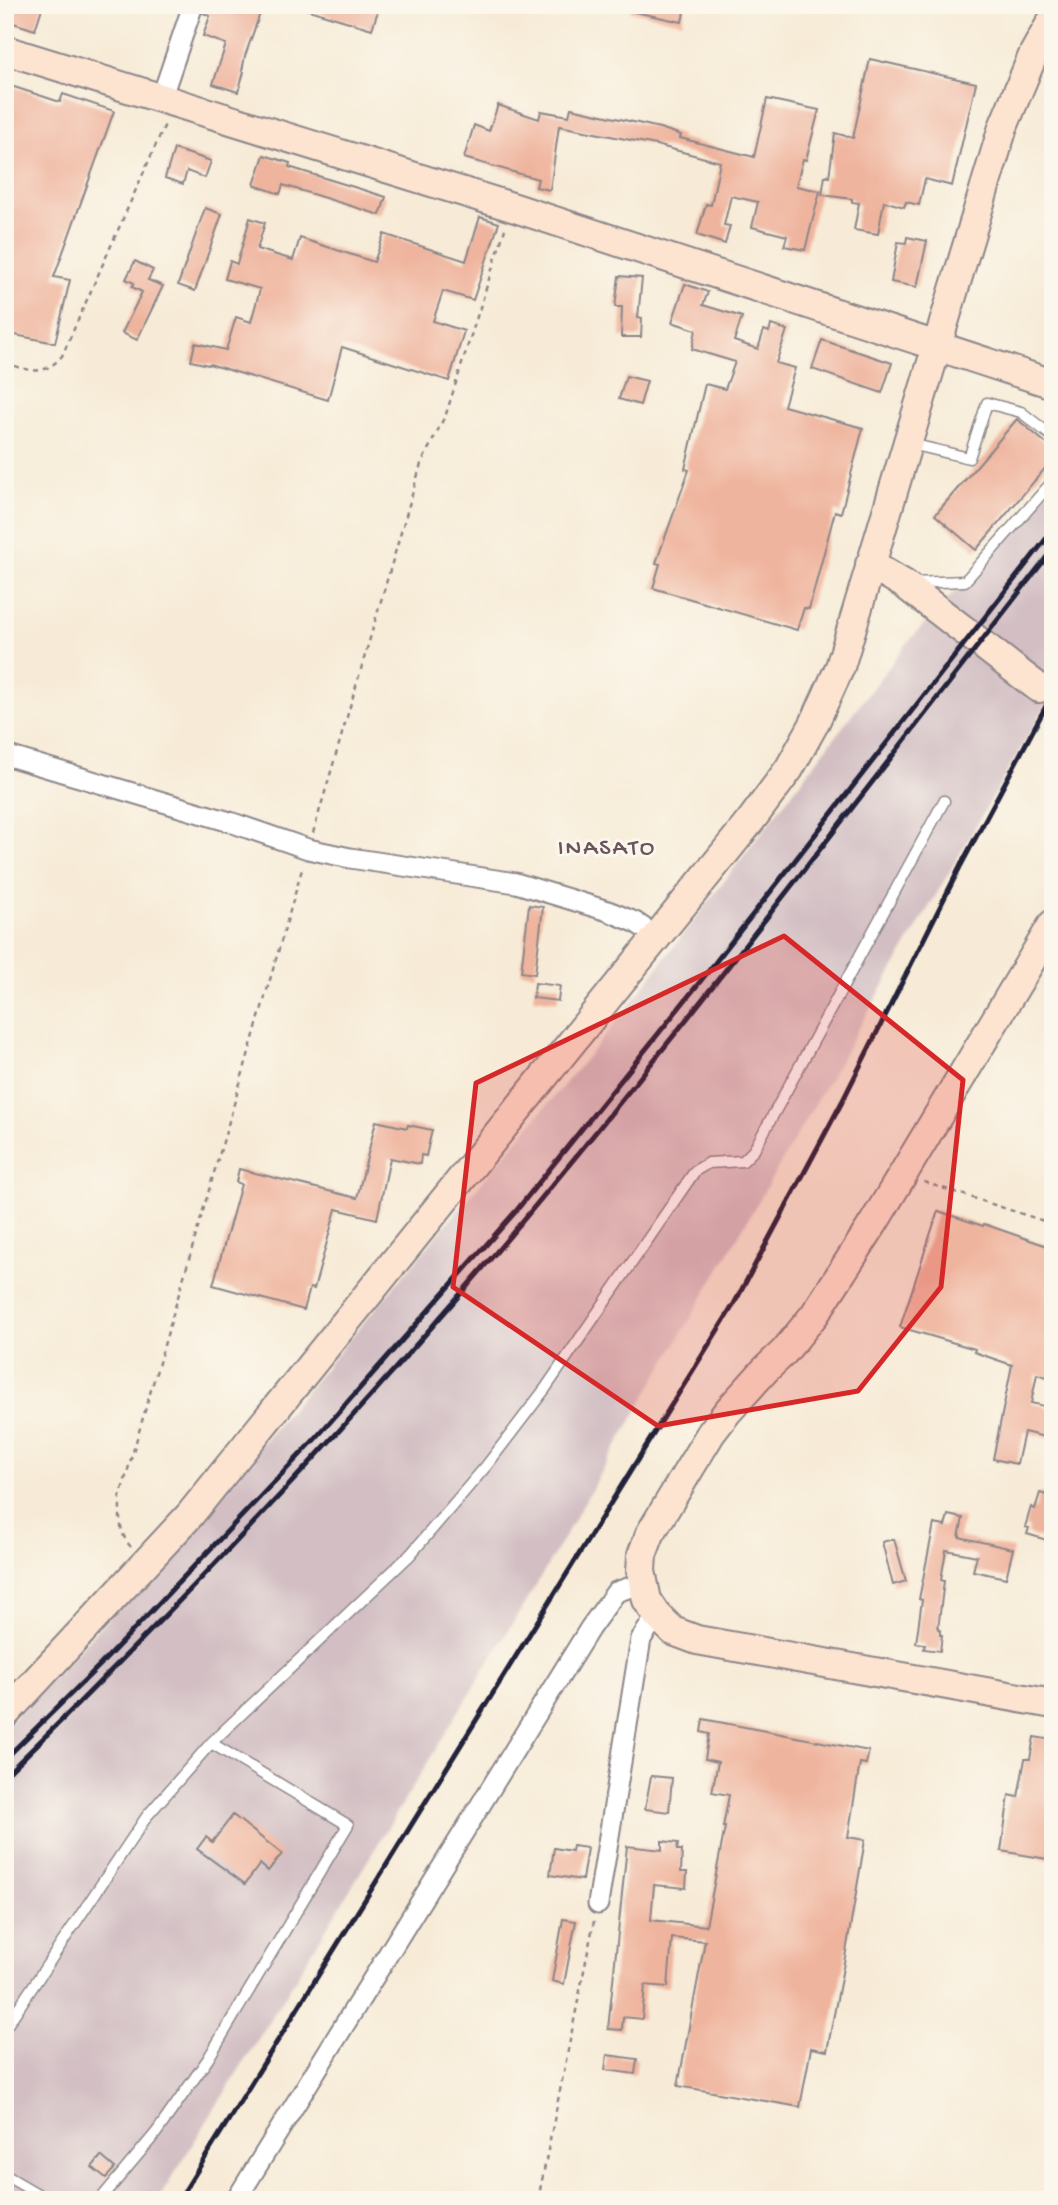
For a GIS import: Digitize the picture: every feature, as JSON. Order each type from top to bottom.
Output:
[{"type":"street","points":[[168,101],[193,5]]},
{"type":"street","points":[[5,1714],[190,1516],[657,937],[789,769],[814,724],[840,667],[1003,127],[1044,57],[1053,19]]},
{"type":"street","points":[[5,50],[512,207],[1053,384]]},
{"type":"street","points":[[870,564],[904,584],[1039,688]]},
{"type":"street","points":[[5,755],[230,822],[308,849],[350,858],[516,883],[608,911],[635,922],[657,937]]},
{"type":"street","points":[[1053,925],[873,1224],[815,1314],[784,1352],[728,1411],[700,1451],[650,1534],[642,1555],[641,1571],[647,1600],[657,1615],[673,1631],[697,1640],[1053,1704]]},
{"type":"street","points":[[236,2200],[590,1628],[616,1592],[643,1583]]},
{"type":"street","points":[[598,1904],[641,1639],[657,1615]]},
{"type":"lane","points":[[908,443],[969,458],[987,404],[1021,412],[1053,438]]},
{"type":"lane","points":[[904,584],[965,582],[1053,481]]},
{"type":"lane","points":[[5,2028],[147,1816],[211,1743],[410,1555],[470,1485],[545,1389],[695,1171],[708,1163],[743,1161],[754,1150],[944,801]]},
{"type":"lane","points":[[100,2200],[156,2133],[208,2059],[348,1825],[211,1743]]},
{"type":"lane","points":[[5,2175],[48,2200]]},
{"type":"path","points":[[5,363],[34,372],[53,367],[62,356],[168,101]]},
{"type":"path","points":[[145,1563],[124,1539],[120,1522],[120,1497],[421,464],[446,414],[512,207]]},
{"type":"path","points":[[901,1174],[1053,1224]]},
{"type":"path","points":[[538,2200],[598,1904]]},
{"type":"highlighted area","points":[[784,936],[963,1080],[941,1287],[858,1391],[658,1426],[453,1287],[476,1083]]},
{"type":"shaded area","points":[[1053,486],[1053,693],[542,1575],[296,1978],[158,2200],[5,2200],[5,1727],[159,1565],[606,1035],[908,642]]},
{"type":"building","points":[[12,5],[43,5],[35,30],[7,21]]},
{"type":"building","points":[[205,5],[263,5],[245,56],[238,92],[213,84],[226,44],[203,36],[210,16],[203,13]]},
{"type":"building","points":[[307,5],[380,5],[372,29],[306,9]]},
{"type":"building","points":[[631,5],[673,5],[685,8],[682,22],[630,11]]},
{"type":"building","points":[[870,59],[976,83],[952,186],[925,179],[919,205],[906,202],[904,207],[884,201],[878,234],[854,230],[859,203],[852,202],[852,199],[822,195],[825,176],[829,177],[835,133],[853,138]]},
{"type":"building","points":[[5,84],[60,102],[63,94],[114,111],[54,277],[70,280],[55,343],[5,333]]},
{"type":"building","points":[[767,99],[819,110],[796,186],[820,191],[805,250],[784,246],[787,236],[752,227],[758,202],[731,196],[724,225],[730,226],[725,244],[697,235],[706,204],[711,205],[720,162],[656,145],[559,126],[550,190],[536,187],[538,179],[464,158],[474,125],[489,131],[498,105],[539,119],[541,111],[569,116],[571,108],[660,128],[681,135],[680,138],[754,157]]},
{"type":"building","points":[[174,149],[211,161],[205,178],[187,171],[183,184],[165,178]]},
{"type":"building","points":[[264,155],[290,163],[289,167],[386,197],[380,215],[283,185],[280,194],[254,185]]},
{"type":"building","points":[[205,208],[222,214],[195,291],[178,285]]},
{"type":"building","points":[[480,217],[499,223],[473,300],[443,291],[433,321],[464,331],[449,381],[342,347],[328,400],[191,361],[195,343],[226,350],[236,317],[251,322],[260,289],[225,279],[230,261],[237,264],[250,218],[265,223],[257,249],[293,260],[300,238],[374,262],[384,234],[466,261]]},
{"type":"building","points":[[907,237],[927,241],[917,287],[891,282],[898,242],[906,243]]},
{"type":"building","points":[[135,261],[153,270],[148,280],[163,286],[137,340],[122,333],[142,292],[132,287],[134,283],[126,279]]},
{"type":"building","points":[[619,276],[642,278],[638,317],[642,318],[641,337],[621,337],[622,307],[615,307]]},
{"type":"building","points":[[685,284],[708,292],[703,305],[742,317],[734,341],[758,349],[764,330],[769,332],[771,325],[787,330],[776,363],[795,368],[784,406],[863,428],[841,513],[835,511],[809,609],[804,608],[797,630],[653,588],[660,564],[656,563],[689,470],[685,469],[705,384],[725,389],[735,362],[692,349],[696,330],[672,322]]},
{"type":"building","points":[[822,340],[892,363],[882,393],[812,369]]},
{"type":"building","points":[[626,376],[647,381],[640,405],[619,399]]},
{"type":"building","points":[[1017,419],[1053,449],[1053,459],[976,550],[935,515]]},
{"type":"building","points":[[529,905],[543,907],[535,974],[521,972]]},
{"type":"building","points":[[535,983],[560,986],[558,1001],[533,998]]},
{"type":"building","points":[[376,1121],[432,1130],[426,1156],[421,1155],[420,1164],[390,1158],[377,1219],[336,1209],[314,1289],[310,1288],[304,1310],[213,1285],[241,1184],[236,1182],[239,1169],[357,1198]]},
{"type":"building","points":[[938,1211],[1053,1248],[1053,1379],[1037,1374],[1031,1403],[1053,1408],[1053,1439],[1024,1432],[1017,1464],[993,1459],[1012,1365],[974,1352],[975,1349],[900,1327]]},
{"type":"building","points":[[1040,1493],[1053,1497],[1053,1542],[1027,1534],[1029,1528],[1025,1527],[1031,1507],[1035,1509]]},
{"type":"building","points":[[948,1515],[963,1518],[959,1537],[1013,1549],[1006,1578],[973,1571],[977,1556],[946,1550],[938,1629],[942,1635],[940,1651],[924,1649],[925,1644],[916,1643],[922,1600],[919,1599],[934,1524],[945,1526]]},
{"type":"building","points":[[894,1539],[906,1581],[893,1585],[882,1542]]},
{"type":"building","points":[[703,1719],[869,1751],[866,1764],[860,1763],[848,1837],[865,1840],[827,2051],[811,2048],[800,2107],[678,2086],[705,1941],[672,1938],[668,1987],[645,1985],[642,2019],[623,2017],[622,2030],[608,2029],[627,1846],[662,1850],[662,1841],[678,1843],[677,1850],[682,1850],[681,1872],[687,1872],[686,1888],[654,1885],[651,1920],[706,1926],[729,1795],[712,1792],[718,1762],[705,1759],[709,1734],[701,1732]]},
{"type":"building","points":[[1034,1737],[1053,1740],[1053,1760],[1046,1802],[1053,1803],[1053,1860],[1001,1851],[1009,1795],[1018,1797],[1025,1759],[1030,1759]]},
{"type":"building","points":[[651,1776],[672,1778],[669,1812],[645,1809]]},
{"type":"building","points":[[233,1815],[282,1854],[268,1871],[260,1864],[245,1884],[197,1849],[206,1837],[212,1842]]},
{"type":"building","points":[[573,1846],[587,1848],[582,1880],[550,1875],[554,1848],[572,1851]]},
{"type":"building","points":[[563,1919],[576,1921],[564,1984],[552,1981]]},
{"type":"building","points":[[607,2055],[637,2059],[635,2074],[605,2070]]},
{"type":"building","points":[[101,2156],[115,2168],[106,2178],[92,2167]]},
{"type":"railway","points":[[5,1759],[100,1665],[315,1439],[516,1211],[707,973],[1053,530]]},
{"type":"railway","points":[[5,1776],[207,1573],[337,1433],[463,1291],[660,1053],[1053,549]]},
{"type":"railway","points":[[179,2200],[734,1304],[842,1102],[961,865],[1053,693]]},
{"type":"district","name":"INASATO","points":[[607,849]]}]
